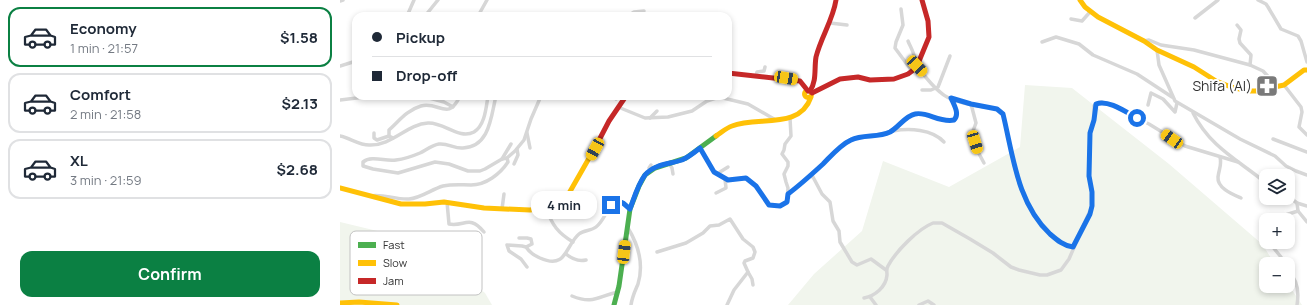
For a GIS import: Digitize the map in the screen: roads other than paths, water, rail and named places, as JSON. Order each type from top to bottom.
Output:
[{"type":"main road","points":[[614,305],[618,292],[630,209],[642,181],[651,168],[686,158],[732,126],[790,118],[806,107],[808,93],[813,88],[815,81],[816,61],[823,36],[835,10],[836,0]]},
{"type":"main road","points":[[808,93],[840,80],[858,77],[876,80],[894,79],[908,74],[917,66],[929,37],[930,31],[922,0]]},
{"type":"main road","points":[[1080,0],[1090,12],[1144,41],[1157,50],[1194,67],[1216,81],[1231,87],[1248,91],[1256,91],[1284,85],[1304,70],[1307,70]]},
{"type":"main road","points":[[732,73],[800,81],[808,93]]},
{"type":"main road","points":[[340,188],[401,204],[447,202],[473,207],[540,210],[568,195],[623,100]]},
{"type":"main road","points":[[340,303],[358,302],[397,305]]},
{"type":"street","points":[[409,12],[414,0]]},
{"type":"street","points":[[428,12],[438,0]]},
{"type":"street","points":[[480,12],[487,0]]},
{"type":"street","points":[[1195,18],[1218,0]]},
{"type":"street","points":[[1258,0],[1265,2],[1281,29],[1298,36],[1307,62]]},
{"type":"street","points":[[901,9],[903,25],[895,48],[911,70],[915,58],[912,46],[908,41]]},
{"type":"street","points":[[634,12],[644,10]]},
{"type":"street","points":[[1071,19],[1082,21],[1090,12]]},
{"type":"street","points":[[830,23],[847,25]]},
{"type":"street","points":[[1237,25],[1241,30],[1239,39],[1240,43],[1251,55],[1250,65]]},
{"type":"street","points":[[1042,42],[1056,37],[1079,44],[1093,55],[1137,74],[1172,97]]},
{"type":"street","points":[[1144,41],[1149,40],[1161,45],[1194,50],[1250,65],[1263,71],[1277,86]]},
{"type":"street","points":[[1157,50],[1159,65],[1175,102],[1240,139],[1275,156],[1286,166],[1307,175]]},
{"type":"street","points":[[922,90],[938,88],[950,56]]},
{"type":"street","points":[[340,66],[352,62]]},
{"type":"street","points":[[917,66],[943,95],[971,104],[997,109],[1003,114],[1017,176],[1032,212],[1044,229],[1056,240],[1073,247]]},
{"type":"street","points":[[756,76],[757,72],[764,71],[765,67]]},
{"type":"street","points":[[1284,85],[1301,107],[1302,112],[1299,127],[1307,135]]},
{"type":"street","points":[[1148,105],[1152,94],[1163,99],[1175,112],[1177,103]]},
{"type":"street","points":[[892,131],[908,117],[916,114],[922,114],[939,120],[954,120],[957,114],[951,98]]},
{"type":"street","points":[[340,100],[352,99]]},
{"type":"street","points":[[437,100],[453,106]]},
{"type":"street","points":[[389,136],[389,130],[409,111],[425,106],[433,106],[443,110],[449,109],[456,104],[458,100]]},
{"type":"street","points":[[340,136],[368,145],[380,144],[426,122],[440,124],[461,134],[474,132],[480,126],[484,117],[487,100]]},
{"type":"street","points":[[495,100],[487,133],[479,143],[462,148],[440,144],[404,158],[386,161],[370,159],[366,160],[362,164],[365,168],[398,173],[435,162],[449,164],[468,171],[480,171],[502,159],[507,158],[517,149],[524,140],[539,100]]},
{"type":"street","points":[[618,107],[645,118],[668,117],[687,113],[710,100]]},
{"type":"street","points":[[732,100],[748,104],[774,119]]},
{"type":"street","points":[[864,298],[870,297],[878,292],[887,275],[886,270],[888,265],[913,237],[933,223],[942,223],[983,246],[1011,267],[1031,274],[1047,274],[1061,270],[1069,259],[1073,247],[1090,214],[1092,206],[1092,192],[1089,176],[1090,133],[1094,120],[1094,106],[1097,103],[1112,105],[1149,124],[1185,146],[1238,162]]},
{"type":"street","points":[[971,104],[976,124],[973,131],[973,137],[977,150],[984,163]]},
{"type":"street","points":[[650,118],[657,111]]},
{"type":"street","points":[[1193,113],[1212,141],[1259,178]]},
{"type":"street","points":[[700,148],[714,172],[725,179],[746,178],[756,186],[769,205],[780,206],[787,202],[788,194],[784,174],[788,166],[788,162],[782,154],[785,144],[791,136],[790,118]]},
{"type":"street","points":[[788,194],[810,176],[846,142],[857,138],[903,129],[920,131],[939,136],[944,142]]},
{"type":"street","points":[[527,132],[530,148]]},
{"type":"street","points":[[374,133],[374,138],[377,140],[389,136],[393,138]]},
{"type":"street","points":[[1273,139],[1307,152]]},
{"type":"street","points":[[502,159],[511,144]]},
{"type":"street","points":[[514,164],[518,155],[517,149]]},
{"type":"street","points":[[1220,157],[1222,164],[1218,179],[1219,183],[1231,194],[1240,198]]},
{"type":"street","points":[[367,196],[377,194],[408,199],[453,184],[472,185],[486,182],[506,166],[508,162],[507,158]]},
{"type":"street","points":[[669,163],[673,174]]},
{"type":"street","points":[[719,174],[728,167]]},
{"type":"street","points":[[810,176],[813,177],[822,194],[830,202],[833,221],[839,231],[840,242],[852,262],[857,265],[871,259],[886,270]]},
{"type":"street","points":[[716,193],[726,188],[725,179]]},
{"type":"street","points":[[502,209],[504,194]]},
{"type":"street","points":[[526,247],[529,253],[548,261],[557,260],[566,254],[580,234],[596,227],[607,210],[616,200],[617,195]]},
{"type":"street","points":[[616,200],[623,203],[630,209]]},
{"type":"street","points":[[447,202],[449,224],[453,225],[467,222],[478,225],[484,232]]},
{"type":"street","points":[[1307,206],[1297,203],[1298,211],[1307,222]]},
{"type":"street","points":[[546,208],[552,223],[562,235],[573,242]]},
{"type":"street","points":[[1292,213],[1298,211]]},
{"type":"street","points":[[657,252],[686,243],[703,233],[710,226],[719,225],[730,219],[741,237],[751,245],[754,250],[753,258],[745,261],[744,263],[752,279],[753,285]]},
{"type":"street","points":[[627,227],[642,263],[638,284],[631,305]]},
{"type":"street","points":[[519,238],[531,239],[532,244],[526,247],[506,244],[509,251],[521,259],[527,267]]},
{"type":"street","points":[[1274,249],[1281,257]]},
{"type":"street","points":[[566,254],[573,260],[586,260]]},
{"type":"street","points":[[727,305],[734,290],[748,272]]},
{"type":"street","points":[[1295,282],[1298,289],[1297,305]]},
{"type":"street","points":[[572,296],[582,300],[591,301],[618,292]]},
{"type":"street","points":[[870,297],[876,305]]},
{"type":"street","points":[[919,305],[928,301],[934,305]]},
{"type":"place","name":"Shifa (Al)","points":[[1267,86]]}]
